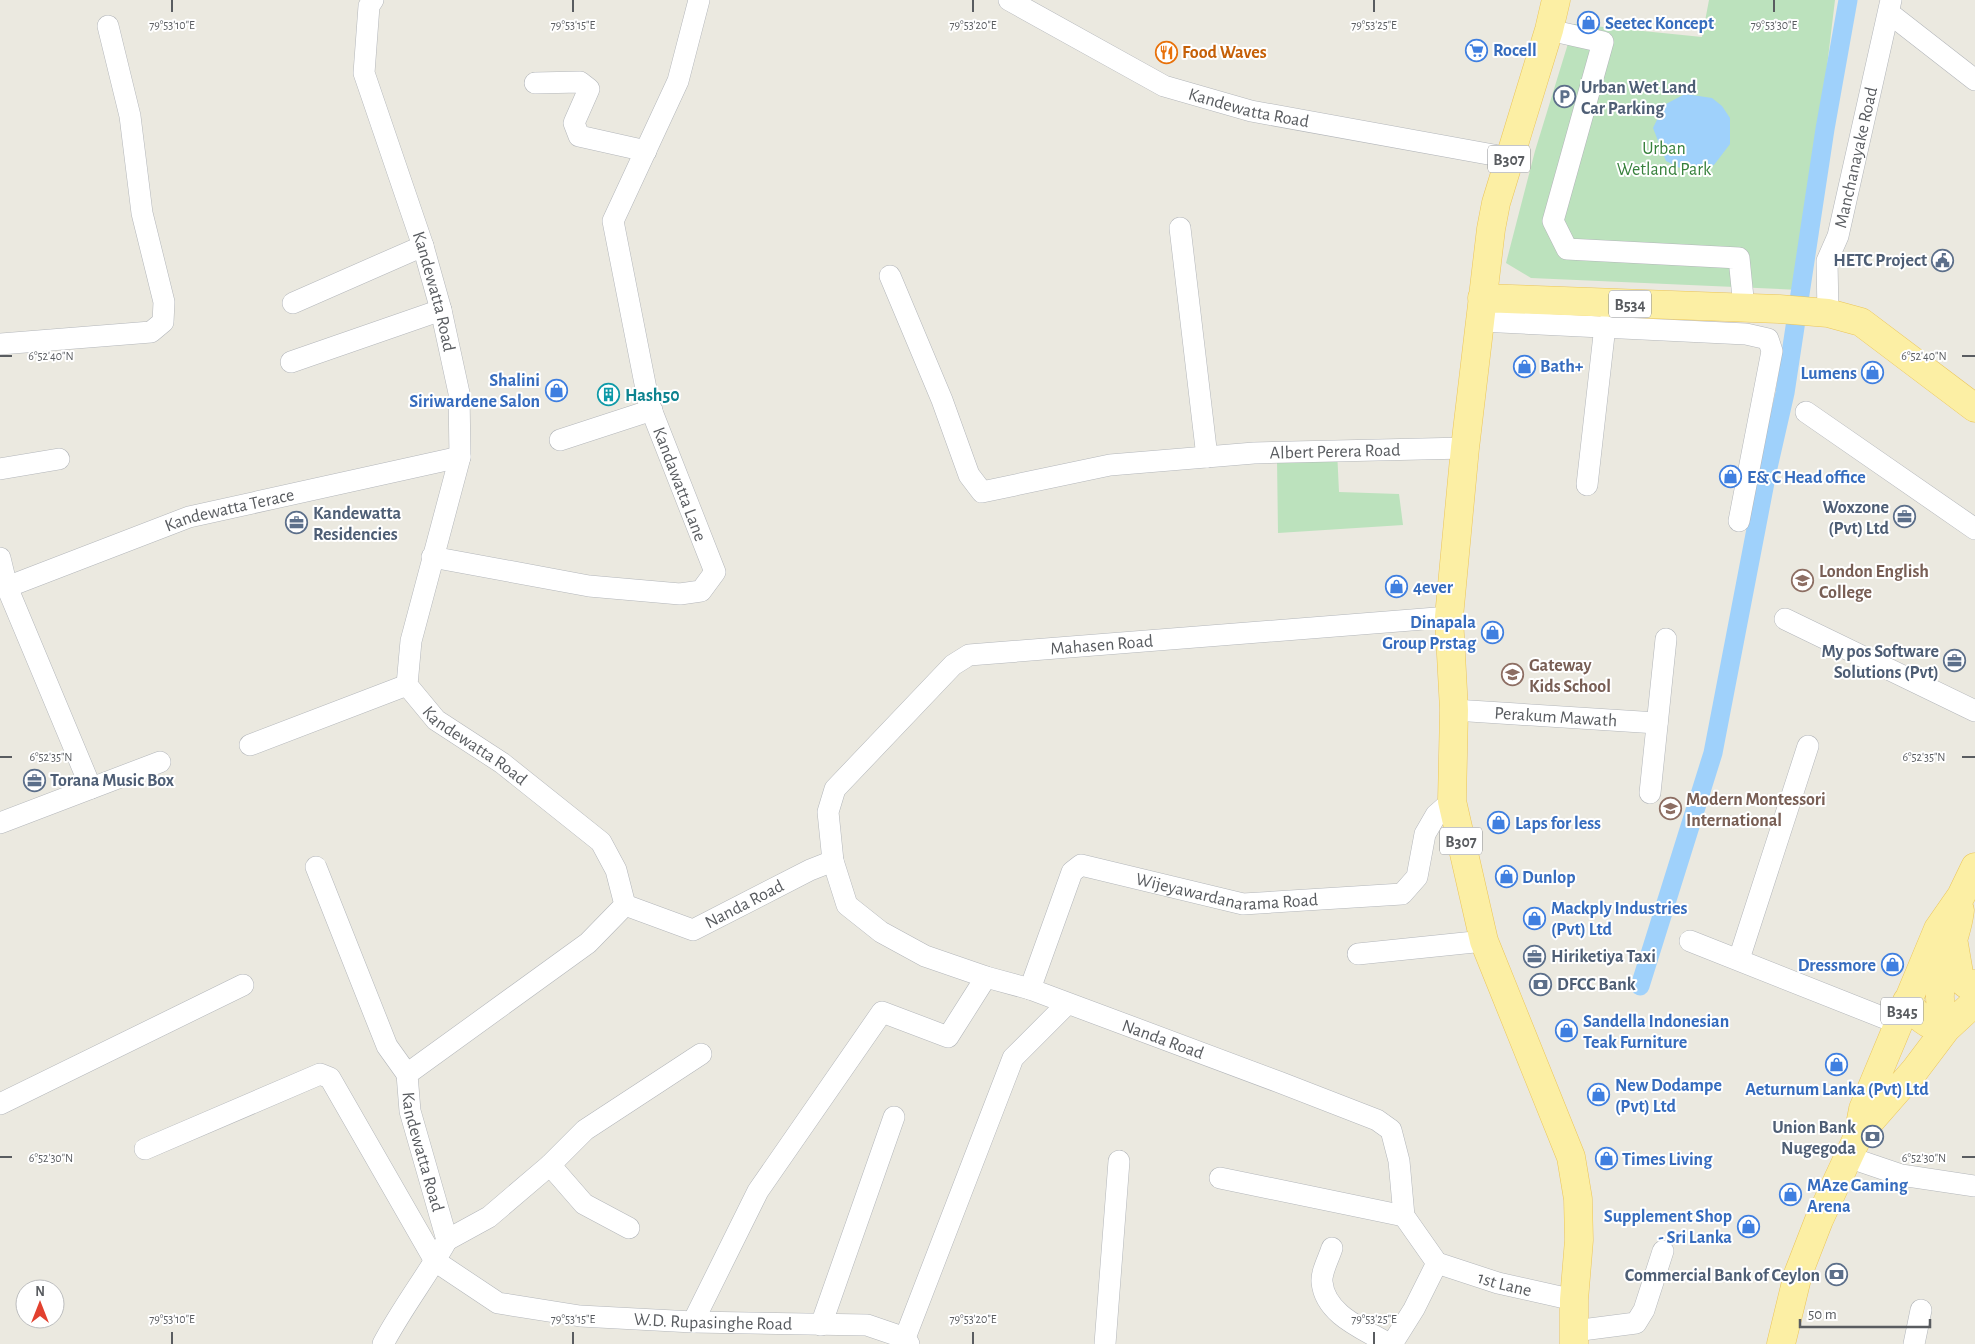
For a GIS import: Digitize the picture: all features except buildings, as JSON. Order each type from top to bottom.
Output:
[{"type":"main road","name":"B307","points":[[1556,0],[1549,30],[1490,229],[1465,448],[1449,617],[1454,710],[1452,801],[1484,941],[1571,1157],[1578,1199],[1579,1240],[1574,1300],[1574,1338]]},
{"type":"main road","name":"B534","points":[[1481,310],[1744,308],[1828,313],[1861,322],[1975,408]]},
{"type":"main road","name":"B345","points":[[1853,1145],[1863,1109],[1938,929],[1961,896],[1975,867]]},
{"type":"main road","name":"B345","points":[[1946,1029],[1939,995],[1945,965],[1954,940],[1961,896]]},
{"type":"main road","points":[[1954,940],[1957,974],[1962,982],[1975,984]]},
{"type":"main road","points":[[1781,1344],[1798,1274],[1819,1220],[1853,1145],[1946,1029],[1975,1002]]},
{"type":"main road","points":[[1902,1012],[1936,1028],[1946,1029]]},
{"type":"street","name":"Kandawatta Lane","points":[[432,557],[589,586],[680,594],[702,591],[715,572],[652,410],[613,221],[678,82],[699,0]]},
{"type":"street","name":"Kandewatta Road","points":[[1009,0],[1164,86],[1251,111],[1510,158]]},
{"type":"street","name":"Kandewatta Road","points":[[368,2],[364,72],[423,246],[441,310],[459,393],[460,456],[411,640],[406,685],[436,720],[502,763],[601,842],[616,870],[625,905],[588,944],[407,1074],[410,1111],[447,1240]]},
{"type":"street","points":[[1890,6],[1975,80]]},
{"type":"street","name":"Manchanayake Road","points":[[1828,313],[1827,261],[1838,236],[1890,6]]},
{"type":"street","points":[[0,344],[150,332],[163,322],[164,302],[142,213],[130,116],[108,26]]},
{"type":"street","points":[[1549,30],[1603,42],[1553,221],[1568,249],[1739,258],[1744,308]]},
{"type":"street","points":[[535,83],[580,82],[589,89],[574,123],[579,136],[646,151]]},
{"type":"street","points":[[1180,228],[1207,456]]},
{"type":"street","points":[[293,303],[423,246]]},
{"type":"street","name":"Albert Perera Road","points":[[890,276],[942,400],[969,475],[982,492],[1110,465],[1207,456],[1254,453],[1465,448]]},
{"type":"street","points":[[291,362],[441,310]]},
{"type":"street","points":[[1481,310],[1605,326],[1746,334],[1768,339],[1772,351],[1739,521]]},
{"type":"street","points":[[1587,485],[1605,326]]},
{"type":"street","points":[[560,440],[652,410]]},
{"type":"street","points":[[1806,412],[1975,529]]},
{"type":"street","name":"Kandewatta Terace","points":[[7,587],[189,517],[460,456]]},
{"type":"street","points":[[0,469],[58,459]]},
{"type":"street","points":[[0,558],[7,587],[91,788]]},
{"type":"street","name":"Mahasen Road","points":[[828,812],[835,789],[953,665],[969,655],[1449,617]]},
{"type":"street","points":[[1785,620],[1975,711]]},
{"type":"street","points":[[1650,793],[1666,639]]},
{"type":"street","points":[[250,745],[406,685]]},
{"type":"street","name":"Perakum Mawath","points":[[1454,710],[1657,723]]},
{"type":"street","points":[[1739,959],[1808,746]]},
{"type":"street","points":[[0,823],[160,762]]},
{"type":"street","name":"Wijeyawardanarama Road","points":[[1030,989],[1072,872],[1081,865],[1244,904],[1402,894],[1417,876],[1424,834],[1436,815],[1452,801]]},
{"type":"street","name":"Nanda Road","points":[[828,812],[834,861],[847,905],[881,932],[926,956],[986,977],[1030,989],[1377,1120],[1391,1130],[1399,1161],[1404,1216],[1437,1263]]},
{"type":"street","name":"Nanda Road","points":[[625,905],[692,930],[810,870],[834,861]]},
{"type":"street","points":[[316,867],[387,1046],[407,1074]]},
{"type":"street","points":[[1358,954],[1484,941]]},
{"type":"street","points":[[1690,941],[1739,959],[1902,1012]]},
{"type":"street","points":[[693,1322],[758,1191],[882,1012],[948,1037],[986,977]]},
{"type":"street","points":[[0,1104],[243,985]]},
{"type":"street","points":[[907,1341],[1013,1058],[1067,1004]]},
{"type":"street","points":[[383,1344],[397,1316],[435,1261],[447,1240],[489,1218],[550,1165],[585,1130],[701,1054]]},
{"type":"street","points":[[145,1149],[320,1074],[330,1078],[435,1261]]},
{"type":"street","points":[[821,1324],[894,1117]]},
{"type":"street","points":[[1853,1145],[1901,1175],[1975,1186]]},
{"type":"street","points":[[1105,1344],[1120,1161]]},
{"type":"street","points":[[550,1165],[584,1204],[629,1228]]},
{"type":"street","points":[[1220,1178],[1404,1216]]},
{"type":"street","points":[[1332,1248],[1322,1280],[1327,1302],[1343,1316],[1391,1344],[1414,1309],[1437,1263]]},
{"type":"street","points":[[1574,1338],[1636,1322],[1644,1310],[1663,1251]]},
{"type":"street","name":"W.D. Rupasinghe Road","points":[[435,1261],[498,1303],[580,1316],[693,1322],[867,1325],[907,1341]]},
{"type":"street","name":"1st Lane","points":[[1437,1263],[1498,1283],[1574,1300]]},
{"type":"street","points":[[1914,1344],[1921,1310]]},
{"type":"green space","name":"Urban Wetland Park","points":[[1709,0],[1835,0],[1800,290],[1531,278],[1506,263],[1535,151],[1574,24],[1702,37]]},
{"type":"green space","points":[[1337,450],[1339,492],[1399,494],[1403,525],[1278,533],[1277,459]]},
{"type":"water","points":[[1685,94],[1712,98],[1722,106],[1730,118],[1730,144],[1714,165],[1688,172],[1666,161],[1653,128],[1664,105]]},
{"type":"waterway","points":[[1640,986],[1713,753],[1767,472],[1785,393],[1825,129],[1848,0]]},
{"type":"place","name":"Seetec Koncept","points":[[1589,23]]},
{"type":"place","name":"Rocell","points":[[1477,50]]},
{"type":"place","name":"Food Waves","points":[[1166,52]]},
{"type":"place","name":"Urban Wet Land Car Parking","points":[[1565,97]]},
{"type":"place","name":"HETC Project","points":[[1943,260]]},
{"type":"place","name":"Bath+","points":[[1524,366]]},
{"type":"place","name":"Lumens","points":[[1873,373]]},
{"type":"place","name":"Shalini Siriwardene Salon","points":[[556,390]]},
{"type":"place","name":"Hash50","points":[[609,395]]},
{"type":"place","name":"E& C Head office","points":[[1731,477]]},
{"type":"place","name":"Woxzone (Pvt) Ltd","points":[[1905,517]]},
{"type":"place","name":"Kandewatta Residencies","points":[[297,523]]},
{"type":"place","name":"London English College","points":[[1803,581]]},
{"type":"place","name":"4ever","points":[[1397,587]]},
{"type":"place","name":"Dinapala Group Prstag","points":[[1492,632]]},
{"type":"place","name":"My pos Software Solutions (Pvt)","points":[[1955,661]]},
{"type":"place","name":"Gateway Kids School","points":[[1513,675]]},
{"type":"place","name":"Torana Music Box","points":[[34,780]]},
{"type":"place","name":"Modern Montessori International","points":[[1670,809]]},
{"type":"place","name":"Laps for less","points":[[1499,823]]},
{"type":"place","name":"Dunlop","points":[[1506,877]]},
{"type":"place","name":"Mackply Industries (Pvt) Ltd","points":[[1535,918]]},
{"type":"place","name":"Hiriketiya Taxi","points":[[1535,956]]},
{"type":"place","name":"Dressmore","points":[[1892,965]]},
{"type":"place","name":"DFCC Bank","points":[[1541,984]]},
{"type":"place","name":"Sandella Indonesian Teak Furniture","points":[[1567,1031]]},
{"type":"place","name":"Aeturnum Lanka (Pvt) Ltd","points":[[1837,1064]]},
{"type":"place","name":"New Dodampe (Pvt) Ltd","points":[[1599,1095]]},
{"type":"place","name":"Union Bank Nugegoda","points":[[1872,1137]]},
{"type":"place","name":"Times Living","points":[[1606,1159]]},
{"type":"place","name":"MAze Gaming Arena","points":[[1791,1195]]},
{"type":"place","name":"Supplement Shop - Sri Lanka","points":[[1748,1226]]},
{"type":"place","name":"Commercial Bank of Ceylon","points":[[1836,1275]]}]
